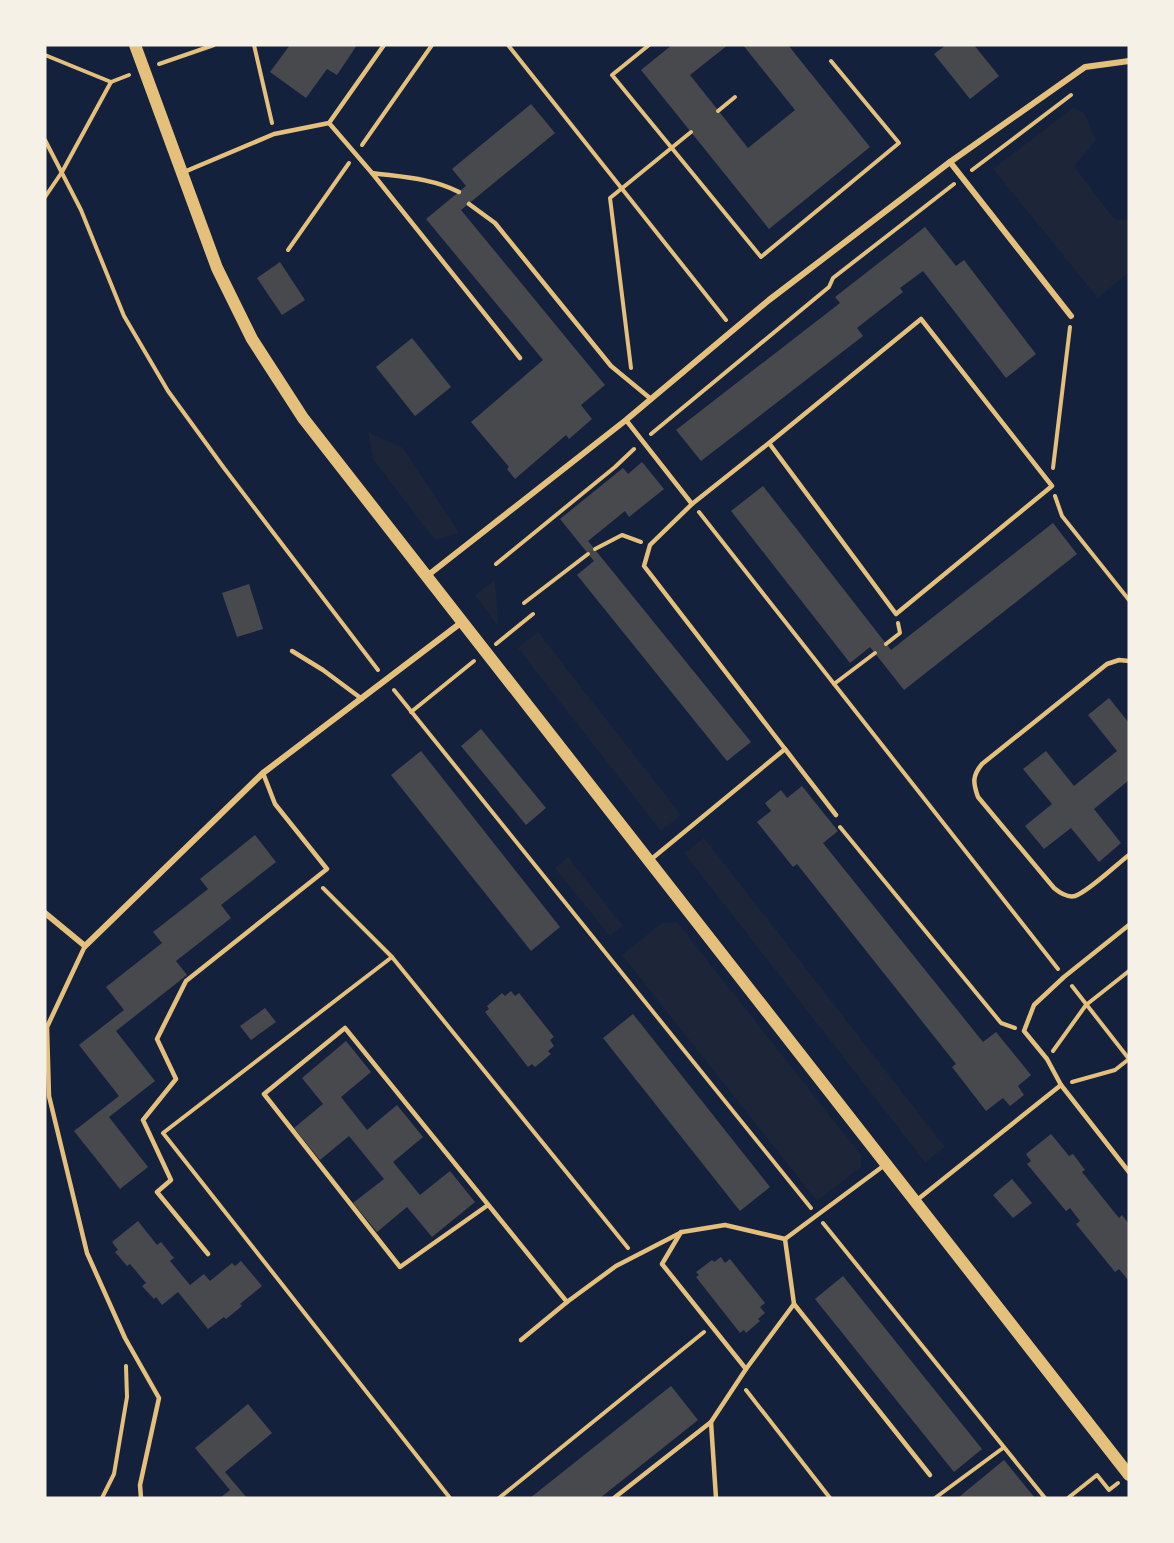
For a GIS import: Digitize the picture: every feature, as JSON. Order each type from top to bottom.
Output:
[{"type":"main road","points":[[135,45],[217,267],[252,339],[303,418],[1129,1475]]},
{"type":"street","points":[[427,576],[626,420],[769,300],[950,162],[1085,67],[1129,61]]},
{"type":"street","points":[[950,162],[1071,316]]},
{"type":"street","points":[[45,912],[85,946],[263,773],[462,622]]},
{"type":"lane","points":[[181,173],[274,135],[329,123],[384,45]]},
{"type":"lane","points":[[329,123],[372,173],[520,358]]},
{"type":"lane","points":[[372,173],[423,180],[449,186],[459,192]]},
{"type":"lane","points":[[469,204],[495,223],[611,366],[651,399]]},
{"type":"lane","points":[[768,443],[896,614],[1052,486],[921,319],[692,504],[650,545],[644,566],[836,815]]},
{"type":"lane","points":[[626,420],[692,504]]},
{"type":"lane","points":[[292,651],[323,670],[362,699]]},
{"type":"lane","points":[[1129,662],[1119,660],[1107,664],[982,764],[975,772],[973,783],[978,797],[1062,895],[1074,896],[1084,891],[1129,855]]},
{"type":"lane","points":[[649,861],[785,749]]},
{"type":"lane","points":[[208,1254],[157,1192],[171,1180],[143,1120],[176,1079],[157,1040],[186,981],[327,869],[275,804],[263,773]]},
{"type":"lane","points":[[1129,925],[1064,977],[1034,1005],[1024,1031],[1047,1059],[1060,1085],[1129,1172]]},
{"type":"lane","points":[[85,946],[46,1028],[49,1096],[87,1253],[125,1338],[159,1398],[140,1485],[141,1498]]},
{"type":"lane","points":[[488,1204],[400,1267],[264,1094],[345,1028],[488,1204],[567,1302]]},
{"type":"lane","points":[[915,1202],[1060,1085]]},
{"type":"lane","points":[[521,1340],[567,1302],[634,1255],[682,1232],[725,1225],[785,1239],[886,1164]]},
{"type":"lane","points":[[682,1232],[662,1264],[746,1369]]},
{"type":"lane","points":[[785,1239],[794,1305],[930,1475]]},
{"type":"lane","points":[[614,1498],[711,1422],[746,1369],[794,1305]]},
{"type":"lane","points":[[711,1422],[716,1498]]},
{"type":"path","points":[[144,69],[214,45]]},
{"type":"path","points":[[254,45],[274,135]]},
{"type":"path","points":[[288,250],[432,45]]},
{"type":"path","points":[[508,45],[734,330]]},
{"type":"path","points":[[649,45],[612,75],[761,256],[899,143],[831,60]]},
{"type":"path","points":[[45,55],[111,82],[62,172],[45,197]]},
{"type":"path","points":[[496,564],[829,287],[833,278],[1079,90],[1085,67]]},
{"type":"path","points":[[718,111],[735,97]]},
{"type":"path","points":[[633,384],[610,198],[691,132]]},
{"type":"path","points":[[45,140],[81,210],[123,316],[168,391],[224,468],[386,681],[1045,1498]]},
{"type":"path","points":[[1071,316],[1052,486],[1062,516],[1129,600]]},
{"type":"path","points":[[692,504],[1129,1059],[1116,1070],[1060,1085]]},
{"type":"path","points":[[595,549],[622,535],[650,545]]},
{"type":"path","points":[[524,603],[588,554]]},
{"type":"path","points":[[886,644],[900,633],[896,614]]},
{"type":"path","points":[[834,684],[875,653]]},
{"type":"path","points":[[836,815],[839,826],[1001,1023],[1024,1031]]},
{"type":"path","points":[[314,879],[392,957],[634,1255]]},
{"type":"path","points":[[392,957],[163,1133],[450,1498]]},
{"type":"path","points":[[1047,1059],[1086,1005],[1129,971]]},
{"type":"path","points":[[694,1325],[709,1343]]},
{"type":"path","points":[[499,1498],[711,1326]]},
{"type":"path","points":[[102,1498],[114,1474],[127,1397],[125,1338]]},
{"type":"path","points":[[739,1380],[830,1498]]},
{"type":"path","points":[[935,1498],[1003,1448]]},
{"type":"path","points":[[1068,1498],[1097,1475],[1109,1490],[1129,1475]]},
{"type":"shaded area","points":[[1073,108],[1084,113],[1096,140],[1074,166],[1114,219],[1129,220],[1129,272],[1098,298],[993,169]]},
{"type":"shaded area","points":[[368,432],[403,448],[459,533],[435,540],[373,459]]},
{"type":"shaded area","points":[[495,580],[498,626],[475,595]]},
{"type":"shaded area","points":[[538,632],[681,815],[661,831],[518,648]]},
{"type":"shaded area","points":[[704,838],[945,1147],[925,1162],[684,853]]},
{"type":"shaded area","points":[[568,857],[623,926],[610,936],[555,868]]},
{"type":"shaded area","points":[[677,922],[861,1155],[861,1167],[817,1201],[622,955],[662,923]]},
{"type":"building","points":[[290,45],[357,45],[337,75],[327,69],[306,98],[270,72]]},
{"type":"building","points":[[672,45],[728,45],[690,75],[748,148],[795,110],[743,45],[788,45],[870,147],[769,229],[641,70]]},
{"type":"building","points":[[946,45],[974,45],[999,76],[970,99],[934,54]]},
{"type":"building","points":[[531,104],[555,133],[461,210],[605,385],[581,405],[592,419],[569,439],[566,435],[515,479],[507,469],[509,467],[471,422],[543,360],[426,219],[466,186],[452,169]]},
{"type":"building","points":[[925,227],[956,266],[964,260],[1036,354],[1006,378],[923,271],[900,288],[903,292],[857,328],[863,336],[701,461],[676,430],[840,303],[835,297]]},
{"type":"building","points":[[280,262],[305,300],[282,315],[257,278]]},
{"type":"building","points":[[412,338],[451,387],[415,416],[376,367]]},
{"type":"building","points":[[642,462],[664,489],[629,517],[625,511],[588,541],[751,742],[727,761],[577,575],[594,561],[560,519],[623,468],[628,474]]},
{"type":"building","points":[[763,486],[891,650],[1053,523],[1077,554],[904,690],[870,647],[850,663],[731,511]]},
{"type":"building","points":[[249,584],[263,629],[237,637],[222,593]]},
{"type":"building","points":[[1109,698],[1129,723],[1129,780],[1094,809],[1121,843],[1099,862],[1071,828],[1044,849],[1025,826],[1052,804],[1023,769],[1046,751],[1074,786],[1117,751],[1088,715]]},
{"type":"building","points":[[481,729],[546,808],[526,825],[461,746]]},
{"type":"building","points":[[421,751],[560,927],[531,951],[391,775]]},
{"type":"building","points":[[802,786],[838,831],[823,843],[983,1042],[996,1032],[1031,1075],[1018,1086],[1024,1095],[1010,1106],[1003,1098],[986,1111],[952,1067],[956,1064],[797,864],[793,867],[757,822],[771,811],[765,803],[781,790],[787,798]]},
{"type":"building","points":[[255,835],[276,862],[221,905],[231,918],[176,961],[187,975],[116,1031],[155,1081],[109,1117],[148,1167],[120,1189],[74,1131],[119,1096],[79,1045],[124,1010],[106,987],[162,943],[153,932],[208,889],[200,879]]},
{"type":"building","points":[[511,991],[515,996],[519,993],[554,1037],[550,1040],[554,1046],[548,1051],[551,1054],[535,1067],[532,1064],[528,1067],[485,1012],[489,1009],[487,1006],[502,993],[505,996]]},
{"type":"building","points":[[265,1008],[276,1022],[251,1040],[240,1026]]},
{"type":"building","points":[[633,1014],[770,1187],[740,1211],[603,1038]]},
{"type":"building","points":[[346,1041],[371,1072],[341,1097],[367,1130],[397,1105],[423,1137],[393,1162],[420,1195],[450,1171],[475,1202],[432,1237],[407,1207],[377,1232],[353,1203],[384,1179],[349,1136],[320,1160],[294,1128],[323,1104],[302,1078]]},
{"type":"building","points":[[1051,1134],[1069,1156],[1073,1154],[1085,1170],[1082,1172],[1119,1218],[1122,1215],[1129,1224],[1129,1281],[1119,1269],[1115,1272],[1076,1224],[1080,1221],[1070,1208],[1066,1211],[1027,1164],[1031,1161],[1026,1154]]},
{"type":"building","points":[[1012,1179],[1032,1203],[1013,1218],[993,1195]]},
{"type":"building","points":[[138,1221],[157,1245],[161,1242],[174,1258],[170,1261],[190,1285],[204,1274],[210,1281],[232,1263],[235,1266],[241,1261],[262,1286],[226,1319],[224,1317],[208,1329],[178,1292],[162,1305],[142,1286],[146,1283],[130,1264],[127,1266],[115,1252],[118,1250],[112,1242]]},
{"type":"building","points":[[721,1257],[725,1263],[730,1259],[765,1303],[760,1307],[765,1313],[758,1319],[760,1321],[746,1333],[744,1330],[740,1333],[696,1277],[699,1275],[696,1272],[712,1260],[714,1262]]},
{"type":"building","points":[[843,1276],[982,1449],[954,1472],[815,1299]]},
{"type":"building","points":[[671,1386],[698,1420],[600,1498],[530,1498]]},
{"type":"building","points":[[248,1404],[272,1433],[225,1472],[247,1498],[220,1498],[230,1490],[195,1448]]},
{"type":"building","points":[[1004,1460],[1035,1498],[959,1497]]}]
